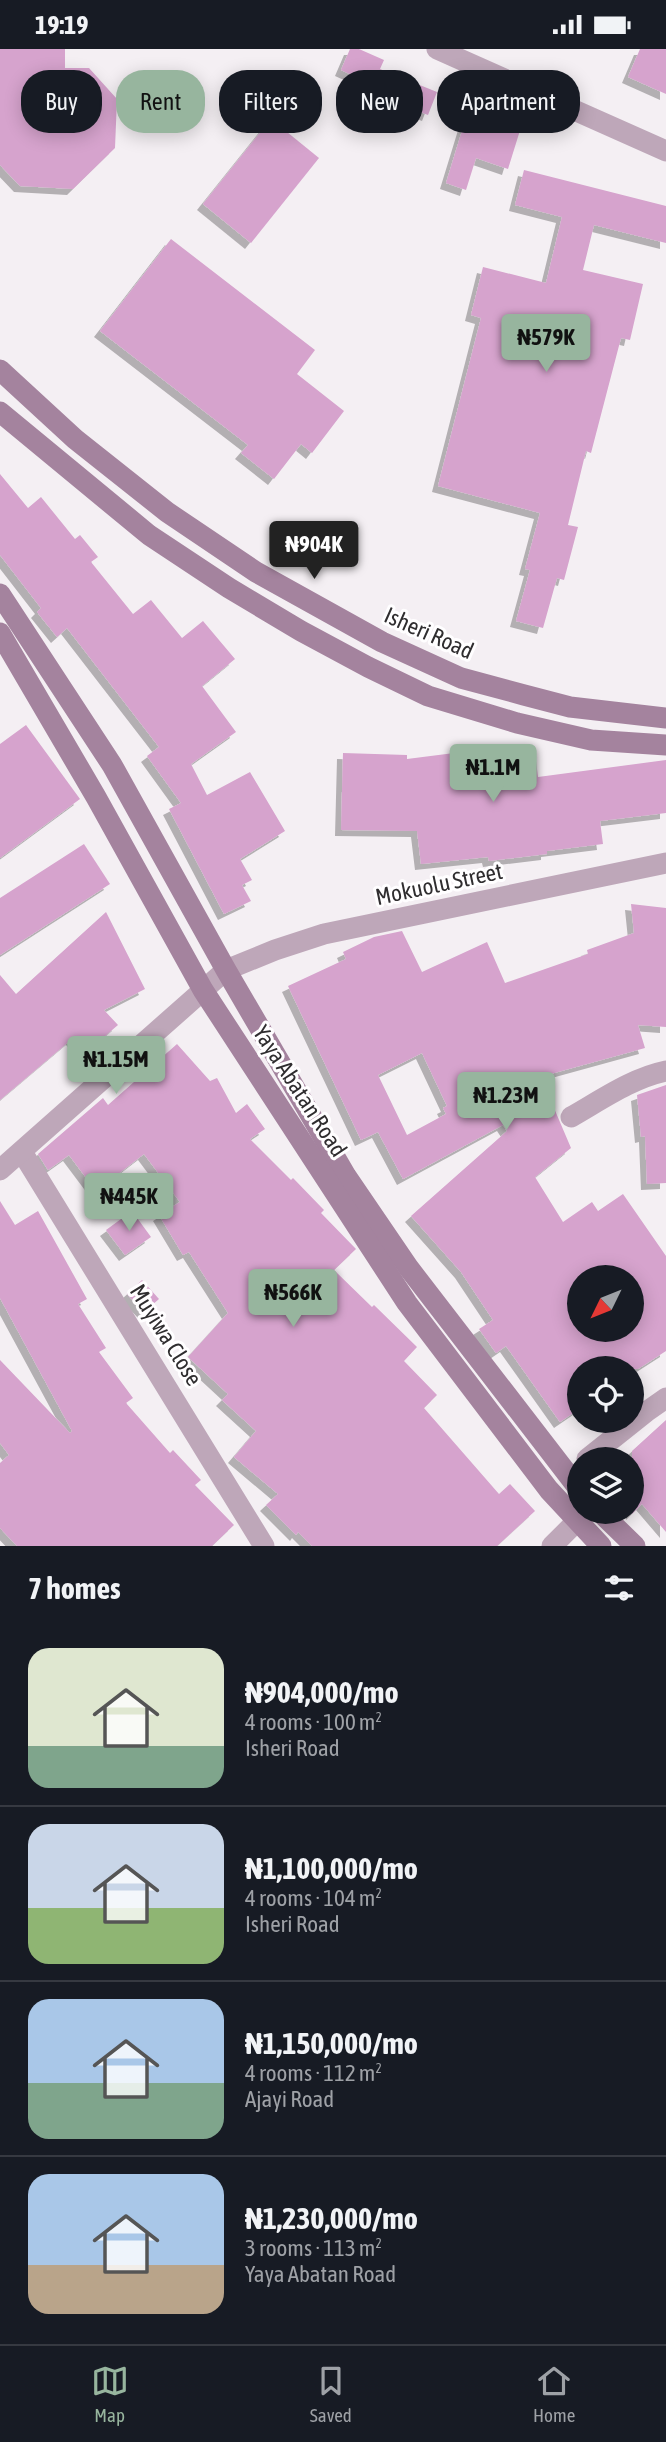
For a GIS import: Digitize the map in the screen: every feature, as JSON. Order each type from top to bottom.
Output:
[{"type":"main road","name":"Isheri Road","points":[[0,370],[75,439],[167,512],[256,572],[382,642],[461,678],[569,707],[666,718]]},
{"type":"main road","points":[[0,412],[149,535],[229,588],[368,667],[428,696],[517,723],[591,740],[666,745]]},
{"type":"main road","name":"Yaya Abatan Road","points":[[1,598],[112,765],[226,970],[346,1175],[408,1267],[567,1467]]},
{"type":"main road","name":"Yaya Abatan Road","points":[[0,633],[96,797],[203,990],[407,1303],[549,1490],[567,1505]]},
{"type":"main road","name":"Yaya Abatan Road","points":[[586,1524],[601,1546]]},
{"type":"main road","points":[[612,1524],[635,1546]]},
{"type":"street","points":[[437,49],[666,151]]},
{"type":"street","name":"Mokuolu Street","points":[[0,1170],[226,970],[275,950],[324,935],[666,863]]},
{"type":"street","points":[[571,1117],[654,1073],[666,1070]]},
{"type":"street","name":"Muyiwa Close","points":[[22,1152],[264,1546]]},
{"type":"street","points":[[602,1447],[666,1398]]},
{"type":"street","points":[[549,1490],[567,1481]]},
{"type":"street","points":[[552,1546],[573,1524]]},
{"type":"building","points":[[0,49],[65,49],[65,68],[91,70],[21,70],[21,133],[102,133],[102,82],[116,98],[115,148],[73,189],[20,186],[0,165]]},
{"type":"building","points":[[350,49],[359,49],[384,60],[380,69],[382,70],[341,70]]},
{"type":"building","points":[[640,49],[666,49],[666,94],[628,77]]},
{"type":"building","points":[[423,86],[437,92],[428,115],[423,113]]},
{"type":"building","points":[[260,133],[288,133],[319,158],[251,243],[203,204]]},
{"type":"building","points":[[461,133],[519,133],[508,169],[476,158],[466,190],[446,183]]},
{"type":"building","points":[[524,170],[666,206],[666,243],[594,225],[583,270],[643,284],[630,340],[621,338],[591,453],[586,451],[568,525],[578,527],[564,580],[557,578],[543,628],[516,621],[530,570],[525,569],[540,513],[438,486],[481,318],[471,315],[483,267],[546,283],[562,217],[515,205]]},
{"type":"building","points":[[171,239],[315,350],[297,374],[344,411],[312,453],[301,444],[274,479],[241,453],[248,445],[100,331]]},
{"type":"building","points":[[0,474],[28,508],[41,497],[75,539],[80,535],[98,557],[91,562],[133,614],[151,600],[182,638],[203,621],[235,659],[202,686],[236,732],[191,764],[207,795],[250,772],[285,831],[240,859],[252,880],[242,885],[251,901],[224,914],[169,809],[181,803],[147,756],[159,747],[67,628],[57,637],[37,612],[41,608],[0,555]]},
{"type":"building","points":[[26,725],[80,799],[0,858],[0,744]]},
{"type":"building","points":[[462,752],[464,769],[536,761],[538,777],[666,760],[666,813],[600,821],[603,844],[489,861],[488,857],[421,864],[417,831],[341,830],[343,753],[407,755],[407,759]]},
{"type":"building","points":[[84,844],[110,884],[0,955],[0,898]]},
{"type":"building","points":[[631,904],[666,908],[666,1027],[638,1025],[645,1048],[525,1081],[528,1096],[548,1094],[571,1148],[535,1177],[563,1222],[592,1202],[598,1211],[623,1194],[666,1256],[666,1351],[644,1365],[644,1356],[567,1356],[567,1417],[560,1422],[506,1346],[496,1353],[479,1329],[493,1320],[461,1272],[411,1216],[507,1131],[503,1125],[403,1179],[378,1132],[361,1140],[288,986],[346,959],[343,952],[374,937],[402,931],[422,972],[487,942],[505,983],[588,954],[587,950],[634,933]],"holes":[[[422,1053],[447,1106],[443,1108],[446,1114],[407,1135],[378,1075]]]},
{"type":"building","points":[[106,912],[145,989],[104,1010],[118,1025],[85,1053],[72,1039],[0,1100],[0,975],[16,994]]},
{"type":"building","points":[[177,1044],[210,1081],[217,1078],[236,1113],[247,1104],[265,1129],[250,1139],[324,1210],[321,1213],[356,1249],[334,1270],[417,1347],[404,1361],[437,1395],[424,1408],[499,1494],[510,1484],[535,1511],[497,1546],[312,1546],[298,1532],[296,1535],[266,1505],[278,1494],[234,1457],[256,1431],[222,1400],[228,1394],[188,1357],[228,1313],[189,1252],[183,1255],[159,1215],[180,1202],[144,1154],[96,1191],[69,1155],[48,1170],[38,1154],[103,1098],[108,1105]]},
{"type":"building","points":[[666,1085],[666,1183],[647,1184],[645,1136],[641,1137],[637,1095]]},
{"type":"building","points":[[0,1201],[15,1225],[38,1211],[87,1299],[78,1304],[106,1348],[99,1352],[133,1398],[126,1403],[170,1453],[173,1450],[201,1480],[195,1485],[234,1525],[212,1546],[17,1546],[0,1528],[0,1463],[9,1455],[0,1443],[0,1360],[70,1433],[72,1431],[0,1298]]},
{"type":"building","points":[[132,1211],[151,1237],[125,1255],[106,1230]]},
{"type":"building","points":[[142,1280],[159,1299],[144,1312],[127,1294]]},
{"type":"building","points":[[666,1420],[666,1532],[644,1506],[644,1447],[636,1447]]}]
